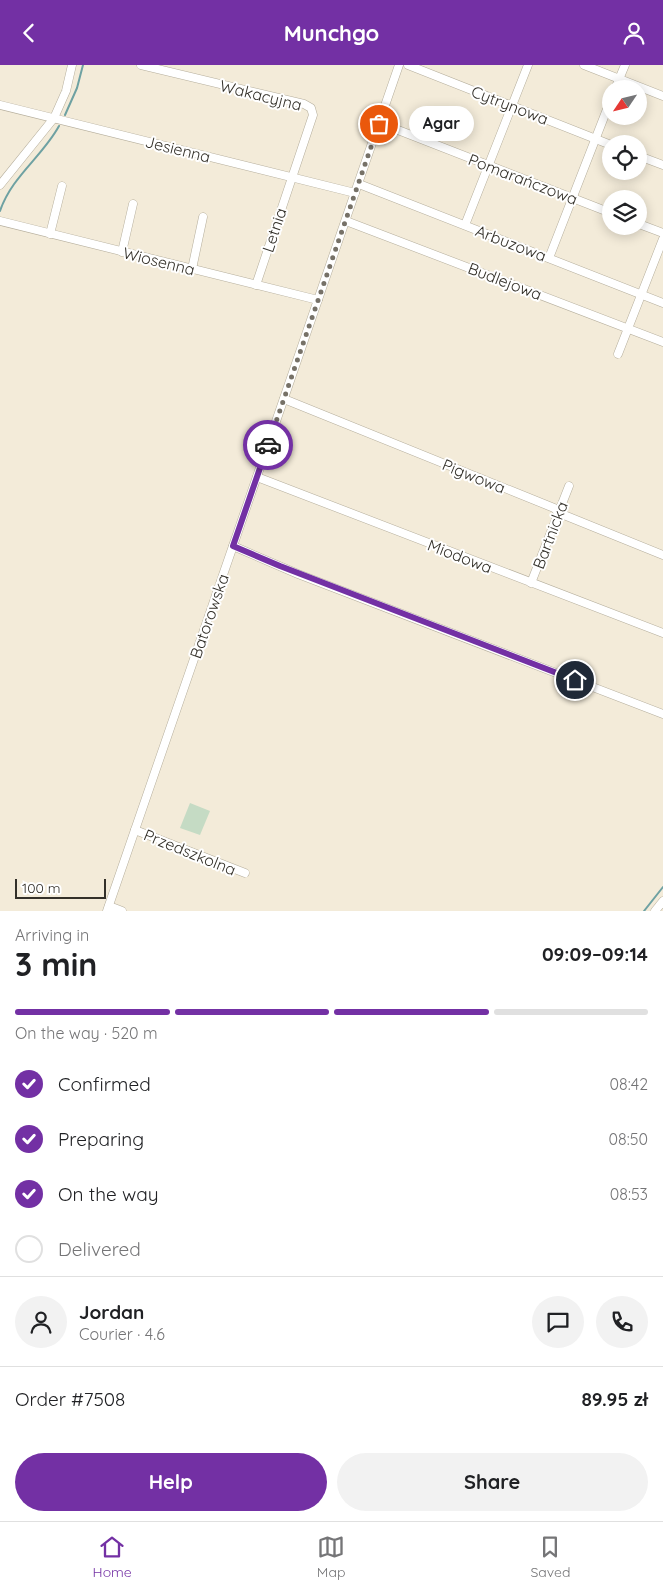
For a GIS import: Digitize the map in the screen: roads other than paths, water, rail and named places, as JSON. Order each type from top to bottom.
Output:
[{"type":"street","points":[[0,185],[54,118],[66,91],[72,65]]},
{"type":"street","name":"Wakacyjna","points":[[141,65],[304,104],[311,108],[313,115],[292,176]]},
{"type":"street","name":"Batorowska","points":[[108,908],[400,65]]},
{"type":"street","name":"Cytrynowa","points":[[408,65],[602,141]]},
{"type":"street","points":[[465,225],[528,65]]},
{"type":"street","points":[[584,65],[663,96]]},
{"type":"street","points":[[619,78],[625,65]]},
{"type":"street","name":"Jesienna","points":[[0,105],[355,193]]},
{"type":"street","name":"Pomarańczowa","points":[[380,123],[602,210]]},
{"type":"street","points":[[549,258],[602,123]]},
{"type":"street","points":[[647,159],[663,165]]},
{"type":"street","name":"Letnia","points":[[256,285],[292,176]]},
{"type":"street","name":"Arbuzowa","points":[[359,184],[663,303]]},
{"type":"street","points":[[50,234],[62,186]]},
{"type":"street","points":[[122,252],[133,204]]},
{"type":"street","points":[[192,269],[203,217]]},
{"type":"street","name":"Wiosenna","points":[[0,221],[318,300]]},
{"type":"street","name":"Budlejowa","points":[[346,221],[663,342]]},
{"type":"street","points":[[647,227],[663,233]]},
{"type":"street","points":[[618,354],[663,239]]},
{"type":"street","name":"Pigwowa","points":[[284,399],[554,508],[558,513],[663,555]]},
{"type":"street","name":"Miodowa","points":[[257,477],[663,633]]},
{"type":"street","name":"Bartnicka","points":[[531,583],[569,486]]},
{"type":"street","points":[[233,546],[243,552],[663,714]]},
{"type":"street","name":"Przedszkolna","points":[[135,830],[244,873]]},
{"type":"street","points":[[655,911],[663,901]]},
{"type":"street","points":[[108,908],[122,911]]},
{"type":"waterway","points":[[65,115],[77,88],[83,65]]},
{"type":"waterway","points":[[0,211],[12,187],[59,126]]},
{"type":"waterway","points":[[644,911],[663,887]]},
{"type":"place","name":"Agar","points":[[379,124]]}]
